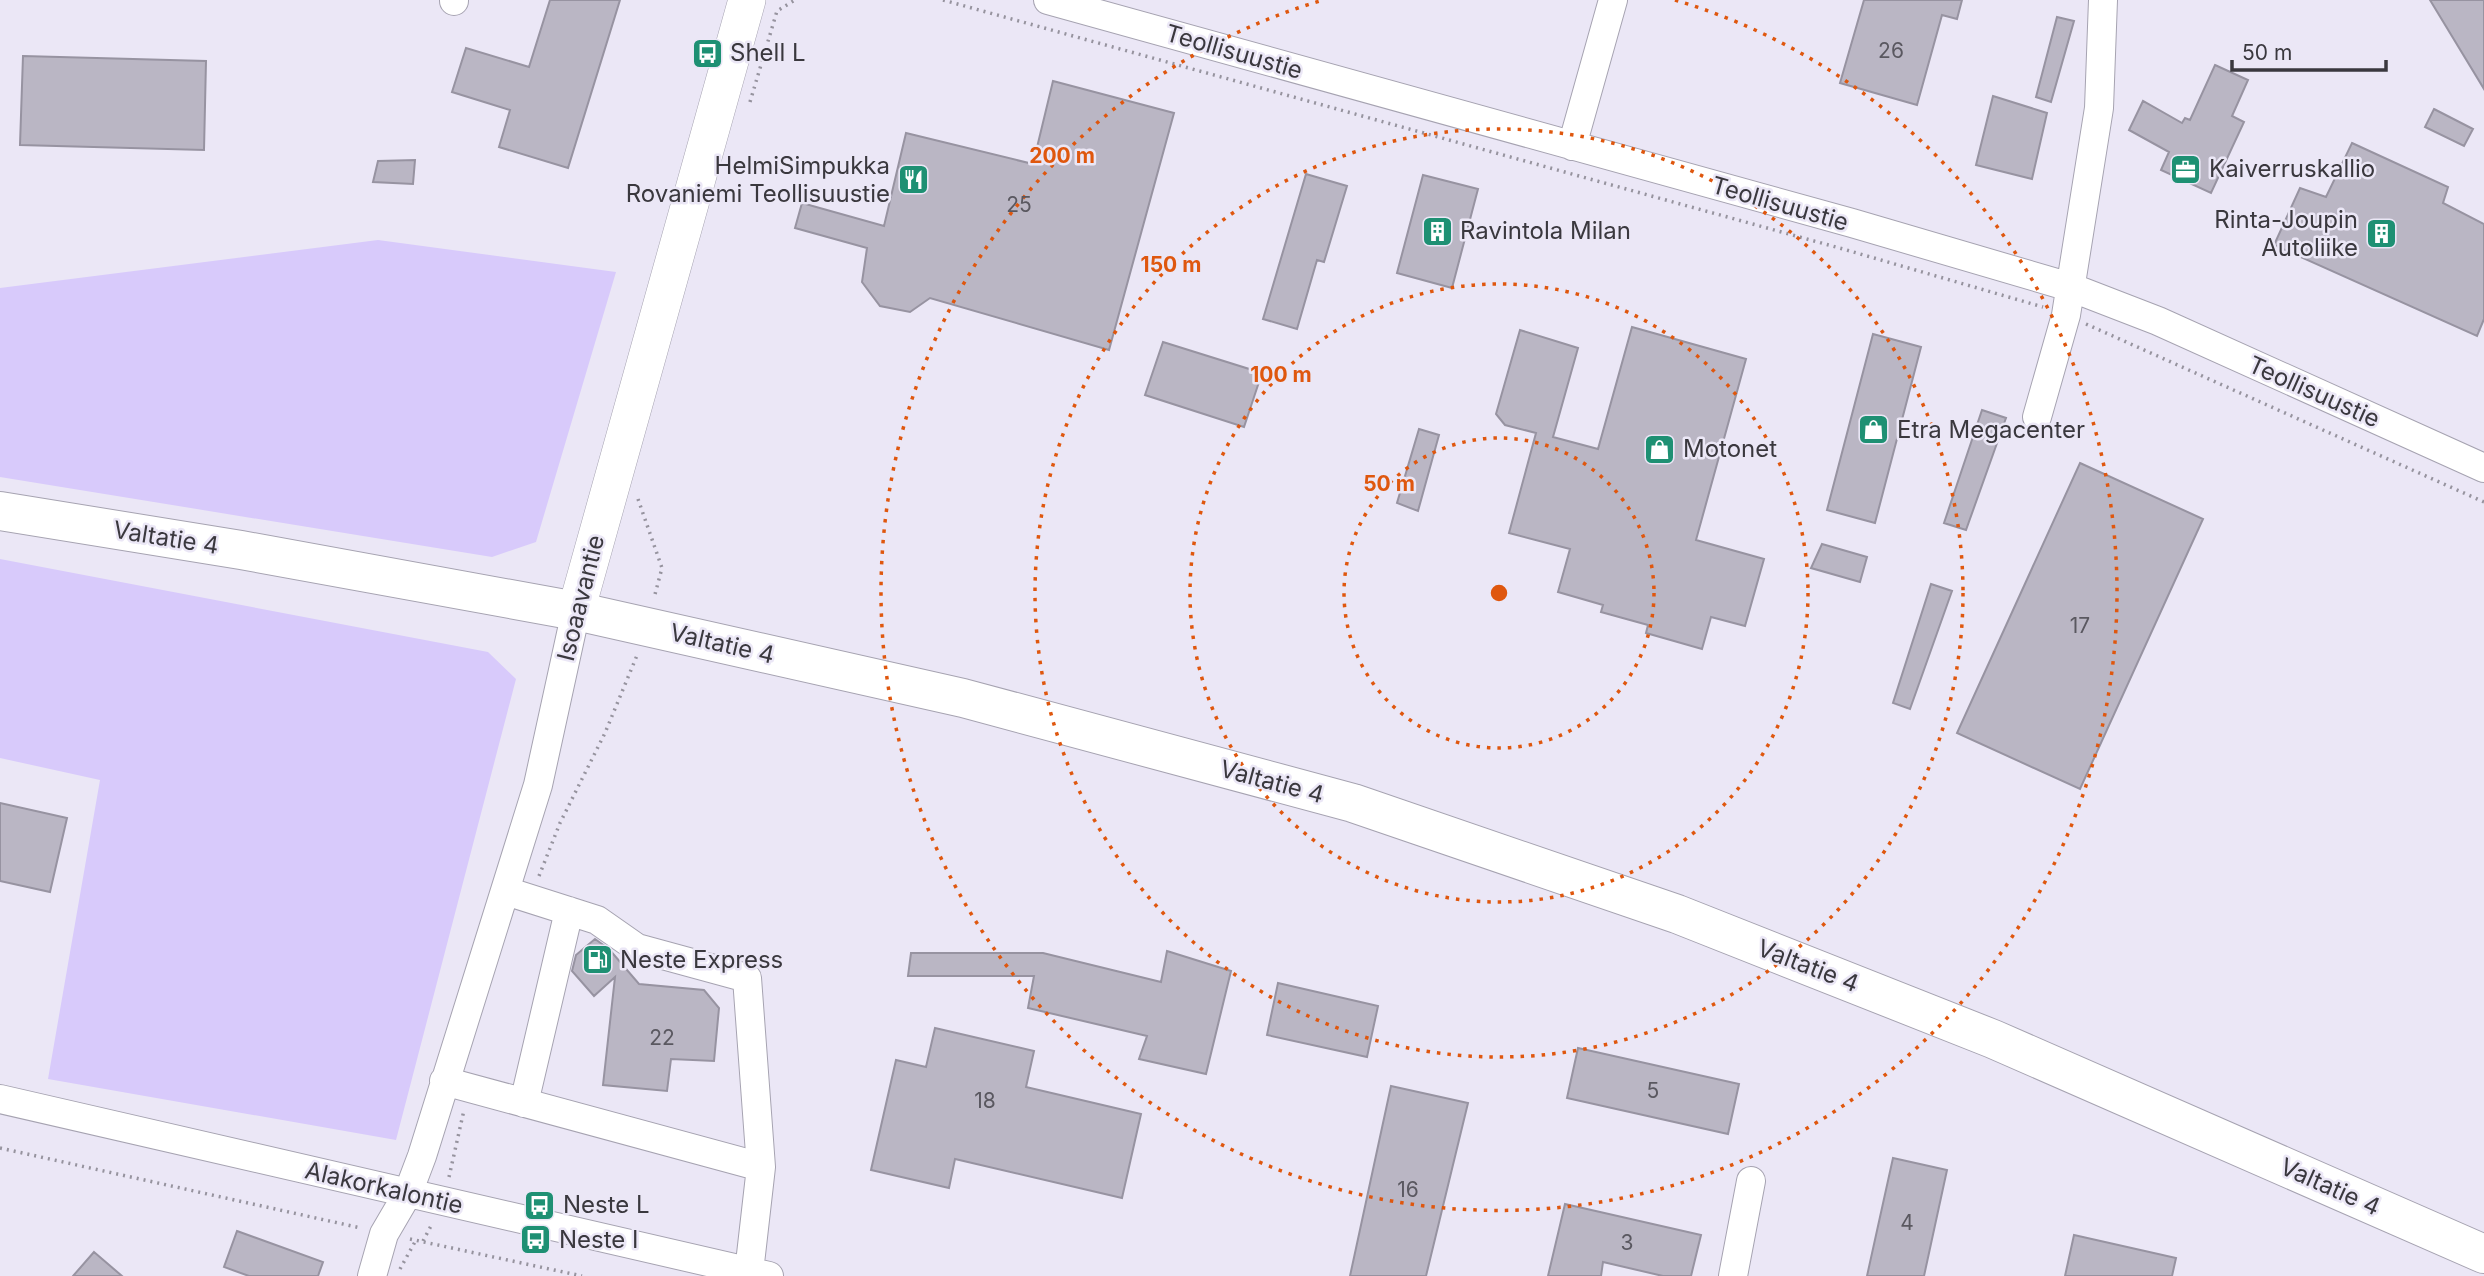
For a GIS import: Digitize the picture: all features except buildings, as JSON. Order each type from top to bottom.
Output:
[{"type":"highway","name":"Valtatie 4","points":[[0,511],[241,550],[576,611],[963,698],[1353,803],[1677,914],[1993,1039],[2484,1254]]},
{"type":"main road","name":"Isoaavantie","points":[[576,611],[747,0]]},
{"type":"street","name":"Teollisuustie","points":[[1052,0],[1865,227],[2070,287],[2158,321],[2484,468]]},
{"type":"street","points":[[1572,146],[1613,0]]},
{"type":"street","points":[[2037,417],[2066,315],[2099,108],[2102,0]]},
{"type":"street","name":"Isoaavantie","points":[[372,1276],[384,1234],[408,1193],[422,1157],[506,891],[538,785],[576,611]]},
{"type":"street","points":[[506,891],[597,920],[637,948],[747,978],[761,1167],[759,1274]]},
{"type":"street","points":[[524,1103],[569,911]]},
{"type":"street","points":[[444,1081],[761,1167]]},
{"type":"street","name":"Alakorkalontie","points":[[0,1099],[759,1274]]},
{"type":"street","points":[[1733,1276],[1751,1181]]},
{"type":"path","points":[[943,0],[1843,249],[2066,315],[2484,502]]},
{"type":"path","name":"Alakorkalontie","points":[[0,1148],[582,1276]]},
{"type":"path","points":[[395,1276],[416,1240]]},
{"type":"shaded area","points":[[378,240],[616,272],[536,542],[492,557],[0,477],[0,288]]},
{"type":"shaded area","points":[[0,559],[488,652],[516,679],[396,1140],[48,1079],[100,780],[0,758]]},
{"type":"place","name":"Shell L","points":[[707,53]]},
{"type":"place","name":"Kaiverruskallio","points":[[2186,169]]},
{"type":"place","name":"HelmiSimpukka Rovaniemi Teollisuustie","points":[[913,180]]},
{"type":"place","name":"Ravintola Milan","points":[[1437,231]]},
{"type":"place","name":"Rinta-Joupin Autoliike","points":[[2381,234]]},
{"type":"place","name":"Etra Megacenter","points":[[1874,430]]},
{"type":"place","name":"Motonet","points":[[1660,449]]},
{"type":"place","name":"Neste Express","points":[[597,960]]},
{"type":"place","name":"Neste L","points":[[540,1205]]},
{"type":"place","name":"Neste I","points":[[536,1240]]}]
